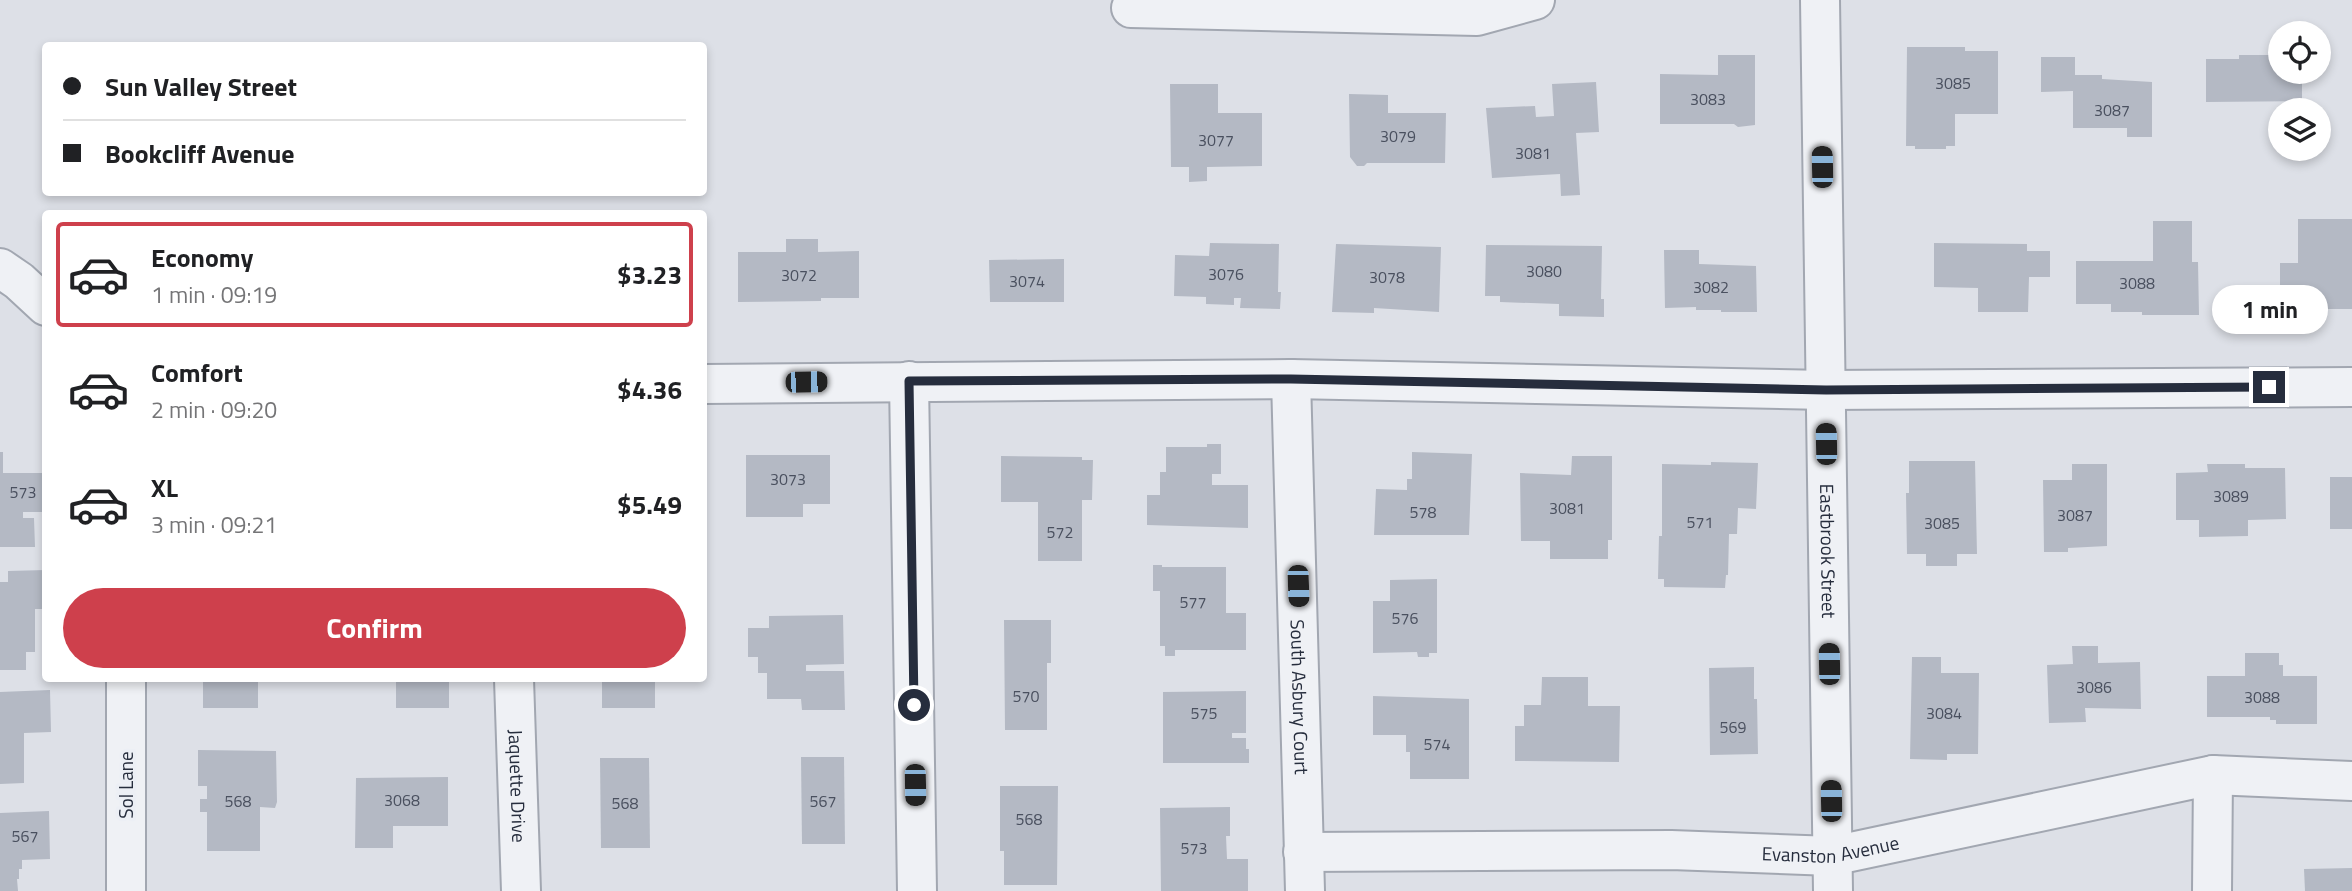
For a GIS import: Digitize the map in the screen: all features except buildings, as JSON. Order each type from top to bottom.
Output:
[{"type":"street","points":[[1131,8],[1302,7],[1476,16],[1535,0]]},
{"type":"street","name":"Eastbrook Street","points":[[1820,0],[1832,873]]},
{"type":"street","points":[[0,268],[42,302]]},
{"type":"street","points":[[707,384],[1291,379],[1826,390],[2352,387]]},
{"type":"street","name":"South Asbury Court","points":[[1291,379],[1305,891]]},
{"type":"street","points":[[909,381],[916,891]]},
{"type":"street","name":"Sol Lane","points":[[126,682],[126,891]]},
{"type":"street","name":"Jaquette Drive","points":[[514,682],[521,891]]},
{"type":"street","points":[[2212,891],[2213,775]]},
{"type":"street","name":"Evanston Avenue","points":[[1303,852],[1671,850],[1832,873],[2213,775],[2352,781]]},
{"type":"route","points":[[914,705],[909,381],[1291,379],[1826,390],[2269,387]]}]
